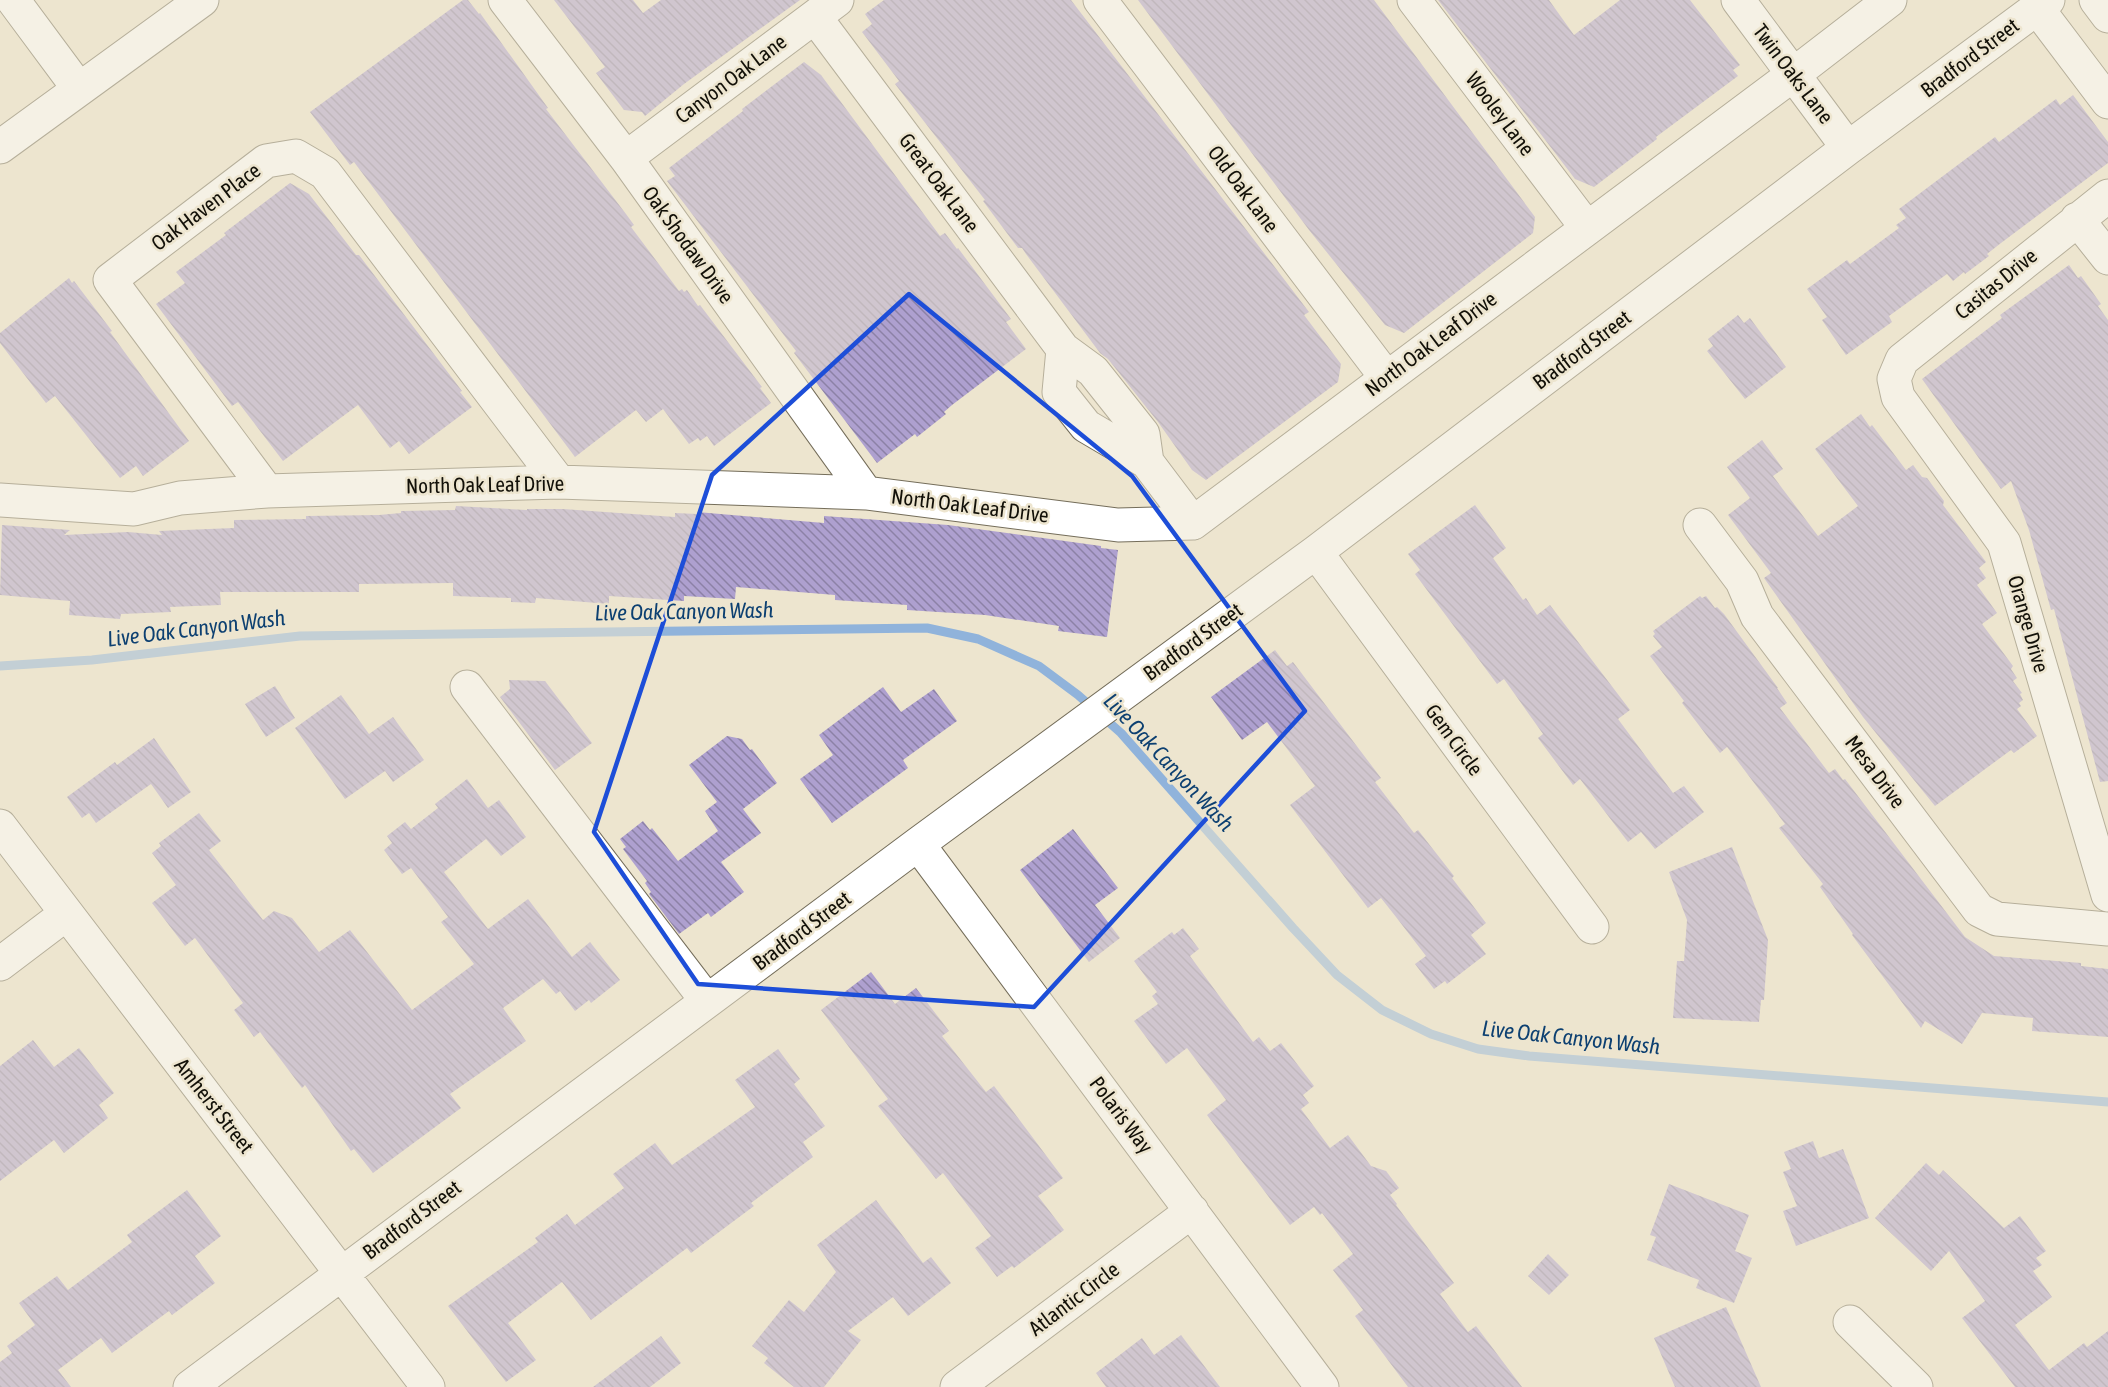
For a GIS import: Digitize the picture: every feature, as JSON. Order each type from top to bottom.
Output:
[{"type":"street","points":[[13,0],[79,89]]},
{"type":"street","points":[[0,147],[202,0]]},
{"type":"street","name":"Oak Shodaw Drive","points":[[506,0],[626,158],[866,493]]},
{"type":"street","name":"Old Oak Lane","points":[[1100,0],[1386,377]]},
{"type":"street","name":"Wooley Lane","points":[[1414,0],[1587,228]]},
{"type":"street","name":"Twin Oaks Lane","points":[[1738,0],[1848,148]]},
{"type":"street","name":"North Oak Leaf Drive","points":[[0,500],[134,509],[180,498],[267,491],[559,482],[866,493],[1118,525],[1193,523],[1794,75],[1890,0]]},
{"type":"street","points":[[2096,0],[2108,16]]},
{"type":"street","points":[[2042,4],[2108,102]]},
{"type":"street","name":"Bradford Street","points":[[190,1387],[918,844],[1316,552],[1848,148],[2042,4]]},
{"type":"street","name":"Canyon Oak Lane","points":[[626,158],[826,8]]},
{"type":"street","name":"Great Oak Lane","points":[[826,8],[1063,349],[1059,392],[1086,426],[1148,462],[1193,523]]},
{"type":"street","name":"Oak Haven Place","points":[[267,491],[110,280],[266,161],[296,156],[325,173],[559,482]]},
{"type":"street","name":"Casitas Drive","points":[[1894,379],[1902,360],[2108,196]]},
{"type":"street","points":[[2078,219],[2108,258]]},
{"type":"street","name":"Orange Drive","points":[[1894,379],[1898,397],[2004,543],[2108,895]]},
{"type":"street","name":"Mesa Drive","points":[[1700,525],[1742,581],[1757,616],[1979,910],[1997,919],[2108,929]]},
{"type":"street","name":"Gem Circle","points":[[1316,552],[1592,927]]},
{"type":"street","points":[[467,687],[707,1001]]},
{"type":"street","name":"Amherst Street","points":[[0,826],[428,1387]]},
{"type":"street","name":"Polaris Way","points":[[918,844],[1322,1387]]},
{"type":"street","points":[[0,964],[66,914]]},
{"type":"street","name":"Atlantic Circle","points":[[957,1387],[1191,1210]]},
{"type":"street","points":[[1850,1322],[1917,1387]]},
{"type":"highlighted area","points":[[909,294],[1132,476],[1305,711],[1034,1007],[698,984],[594,832],[712,475]]},
{"type":"building","points":[[463,0],[468,0],[480,13],[548,108],[546,109],[626,214],[634,225],[631,227],[679,291],[687,290],[698,306],[700,305],[762,387],[760,388],[771,403],[714,446],[707,436],[700,441],[698,438],[689,444],[663,409],[646,422],[636,410],[575,457],[354,162],[350,165],[310,112]]},
{"type":"building","points":[[554,0],[633,0],[643,13],[661,0],[800,0],[684,84],[645,116],[642,112],[624,110],[596,73],[605,67]]},
{"type":"building","points":[[884,0],[1071,0],[1309,312],[1304,315],[1341,364],[1338,382],[1206,480],[1192,470],[1158,422],[1108,359],[1100,353],[1022,248],[1018,248],[983,201],[985,200],[895,84],[899,81],[862,32],[872,24],[865,14]]},
{"type":"building","points":[[1138,0],[1374,0],[1535,217],[1533,233],[1404,333],[1385,325],[1309,230]]},
{"type":"building","points":[[1438,0],[1549,0],[1574,35],[1620,0],[1690,0],[1740,65],[1733,70],[1738,76],[1594,187],[1575,179]]},
{"type":"building","points":[[804,62],[821,75],[940,236],[945,233],[958,248],[1011,319],[1006,322],[1026,349],[952,405],[944,412],[946,414],[917,437],[915,434],[877,463],[794,353],[796,351],[667,181],[675,176],[669,168]]},
{"type":"building","points":[[2073,95],[2108,142],[2108,163],[2001,243],[1987,254],[1989,256],[1965,274],[1964,272],[1953,281],[1947,274],[1889,316],[1892,322],[1846,355],[1822,320],[1827,317],[1807,289],[1847,260],[1850,264],[1899,228],[1896,225],[1906,218],[1899,209],[1995,137],[1999,142],[2056,99],[2060,105]]},
{"type":"building","points":[[290,183],[309,194],[356,255],[359,255],[472,407],[409,454],[399,441],[390,448],[358,405],[283,461],[238,402],[232,406],[156,304],[185,283],[176,272]]},
{"type":"building","points":[[2069,265],[2078,278],[2081,276],[2101,304],[2098,306],[2108,320],[2108,781],[2100,782],[2054,609],[2051,610],[2029,530],[2011,481],[2001,489],[1922,379],[2002,318],[2000,315]]},
{"type":"building","points":[[69,278],[72,283],[74,281],[112,331],[110,332],[189,441],[143,476],[136,466],[120,478],[55,396],[46,403],[0,343],[0,333]]},
{"type":"building","points":[[1738,315],[1744,323],[1750,318],[1786,367],[1745,399],[1707,351],[1713,346],[1708,339]]},
{"type":"building","points":[[1861,414],[1906,470],[1913,465],[1922,477],[1927,478],[1944,501],[1943,505],[1986,562],[1979,568],[1986,578],[1977,585],[1997,613],[1982,624],[2013,666],[2011,669],[2017,678],[2013,681],[2022,693],[2020,694],[2023,700],[2017,709],[2037,736],[2014,753],[2011,750],[1935,806],[1863,717],[1764,578],[1771,573],[1728,515],[1750,498],[1727,467],[1762,440],[1783,469],[1773,476],[1818,536],[1858,506],[1815,449]]},
{"type":"building","points":[[1475,505],[1506,548],[1493,558],[1523,600],[1526,598],[1537,615],[1550,605],[1630,710],[1618,719],[1673,793],[1684,786],[1704,812],[1655,849],[1641,832],[1628,842],[1580,779],[1573,785],[1538,738],[1543,734],[1504,679],[1497,684],[1415,574],[1420,570],[1408,554]]},
{"type":"building","points":[[456,506],[527,510],[563,509],[675,517],[675,513],[697,514],[697,512],[824,523],[824,516],[948,525],[1101,546],[1101,548],[1118,550],[1107,637],[1058,631],[1059,626],[985,615],[907,610],[907,605],[835,600],[835,595],[736,587],[735,599],[684,596],[684,601],[609,596],[609,604],[536,598],[535,603],[511,602],[511,598],[453,596],[453,583],[359,584],[359,592],[220,592],[221,605],[170,607],[171,612],[121,614],[120,619],[69,615],[70,601],[0,595],[2,525],[70,530],[64,535],[128,532],[162,535],[159,531],[234,528],[234,520],[379,515],[401,513],[401,511],[455,510]]},
{"type":"building","points":[[1700,596],[1702,598],[1706,596],[1715,608],[1717,607],[1724,614],[1787,703],[1780,708],[1829,773],[1835,769],[1843,780],[1845,779],[1965,937],[1994,956],[2081,963],[2081,966],[2108,969],[2108,1037],[2032,1031],[2033,1018],[1982,1013],[1962,1044],[1925,1021],[1921,1028],[1852,935],[1820,887],[1823,884],[1779,828],[1785,824],[1727,747],[1720,753],[1650,656],[1662,647],[1653,636],[1655,634],[1653,631]]},
{"type":"building","points":[[1275,650],[1287,666],[1293,662],[1381,778],[1375,782],[1414,833],[1418,830],[1454,876],[1452,878],[1486,923],[1471,935],[1486,954],[1447,984],[1445,981],[1434,989],[1415,964],[1426,956],[1396,917],[1381,898],[1368,908],[1290,805],[1315,786],[1267,722],[1242,740],[1211,697]]},
{"type":"building","points":[[509,680],[545,681],[592,743],[555,770],[500,697],[510,689]]},
{"type":"building","points":[[275,686],[295,718],[266,737],[245,704]]},
{"type":"building","points":[[883,687],[901,712],[934,689],[957,721],[903,760],[908,768],[832,823],[800,779],[833,755],[819,735]]},
{"type":"building","points":[[341,695],[369,734],[393,717],[424,760],[393,782],[385,771],[345,799],[295,728]]},
{"type":"building","points":[[727,736],[742,739],[777,783],[743,809],[761,833],[721,862],[744,892],[711,917],[708,913],[679,934],[649,894],[651,892],[645,883],[647,881],[623,849],[626,847],[620,839],[643,821],[650,830],[652,828],[678,861],[718,831],[705,811],[717,802],[689,765]]},
{"type":"building","points":[[154,738],[191,792],[168,808],[151,784],[96,823],[89,813],[82,818],[67,797],[115,762],[117,765]]},
{"type":"building","points":[[467,779],[488,808],[499,800],[526,837],[501,856],[486,839],[444,872],[488,929],[528,899],[572,957],[590,942],[620,980],[591,1003],[589,1000],[575,1011],[560,991],[556,994],[543,979],[503,1008],[526,1041],[450,1094],[461,1108],[373,1173],[354,1149],[351,1151],[305,1085],[302,1088],[260,1032],[254,1037],[234,1010],[243,1003],[195,938],[185,946],[152,903],[176,885],[152,853],[161,846],[159,843],[199,813],[221,841],[209,850],[263,920],[274,911],[292,918],[319,952],[350,930],[412,1010],[474,964],[441,922],[448,917],[411,868],[402,874],[384,850],[392,843],[387,836],[405,822],[411,829],[438,808],[435,804]]},
{"type":"building","points":[[1073,829],[1118,888],[1095,905],[1120,938],[1089,962],[1020,870]]},
{"type":"building","points":[[1732,847],[1768,940],[1764,1000],[1761,1000],[1759,1022],[1673,1018],[1677,961],[1684,961],[1687,920],[1669,872]]},
{"type":"building","points":[[1183,928],[1199,949],[1190,956],[1253,1042],[1259,1037],[1270,1051],[1281,1043],[1314,1086],[1303,1095],[1309,1103],[1301,1109],[1330,1148],[1348,1135],[1371,1166],[1386,1171],[1399,1188],[1390,1195],[1454,1283],[1440,1294],[1468,1332],[1476,1326],[1522,1387],[1408,1387],[1355,1316],[1363,1310],[1333,1270],[1353,1254],[1322,1213],[1320,1215],[1314,1207],[1290,1225],[1207,1115],[1226,1100],[1187,1048],[1166,1064],[1134,1021],[1158,1004],[1152,996],[1157,992],[1134,961],[1172,932],[1174,935]]},
{"type":"building","points":[[871,972],[895,1004],[916,988],[949,1031],[942,1036],[986,1092],[994,1086],[1063,1178],[1038,1196],[1064,1230],[1014,1268],[1012,1266],[997,1277],[975,1248],[991,1236],[943,1173],[936,1179],[878,1106],[888,1099],[821,1010]]},
{"type":"building","points":[[33,1040],[54,1067],[79,1048],[114,1093],[99,1105],[108,1118],[64,1153],[54,1140],[0,1181],[0,1066]]},
{"type":"building","points":[[778,1049],[800,1079],[794,1084],[825,1126],[803,1142],[813,1157],[751,1203],[754,1206],[691,1253],[687,1248],[591,1320],[562,1282],[508,1323],[536,1360],[506,1382],[448,1306],[538,1242],[535,1238],[567,1214],[575,1225],[624,1188],[613,1174],[655,1143],[672,1165],[755,1107],[735,1080]]},
{"type":"building","points":[[1813,1141],[1819,1158],[1843,1149],[1869,1218],[1796,1246],[1783,1211],[1797,1206],[1783,1172],[1791,1169],[1784,1152]]},
{"type":"building","points":[[1926,1163],[1939,1175],[1943,1170],[2004,1228],[2020,1216],[2046,1251],[2036,1258],[2042,1265],[2033,1271],[2052,1297],[2015,1325],[2049,1370],[2084,1343],[2087,1347],[2108,1331],[2108,1387],[2015,1387],[1962,1318],[1985,1301],[1949,1251],[1931,1271],[1875,1218]]},
{"type":"building","points":[[1669,1184],[1749,1215],[1735,1251],[1752,1258],[1734,1303],[1696,1288],[1699,1280],[1647,1260],[1656,1237],[1650,1235]]},
{"type":"building","points":[[187,1190],[221,1236],[195,1256],[215,1283],[172,1315],[169,1311],[112,1353],[101,1338],[58,1370],[71,1387],[0,1387],[0,1362],[12,1353],[7,1346],[35,1325],[19,1303],[57,1276],[68,1290],[132,1242],[127,1235]]},
{"type":"building","points":[[876,1200],[923,1263],[931,1257],[951,1283],[908,1316],[893,1297],[848,1331],[861,1340],[824,1387],[794,1387],[764,1363],[768,1358],[752,1346],[789,1300],[804,1312],[836,1272],[817,1245]]},
{"type":"building","points":[[1548,1254],[1569,1275],[1549,1295],[1528,1276]]},
{"type":"building","points":[[1726,1307],[1761,1387],[1675,1387],[1654,1338]]},
{"type":"building","points":[[1181,1335],[1220,1387],[1106,1387],[1096,1373],[1142,1338],[1154,1355]]},
{"type":"building","points":[[661,1336],[681,1363],[650,1387],[593,1387]]},
{"type":"waterway","name":"Live Oak Canyon Wash","points":[[0,666],[92,660],[300,636],[927,628],[978,639],[1039,666],[1078,695],[1121,733],[1337,975],[1382,1010],[1431,1034],[1478,1049],[1529,1056],[2108,1102]]}]
